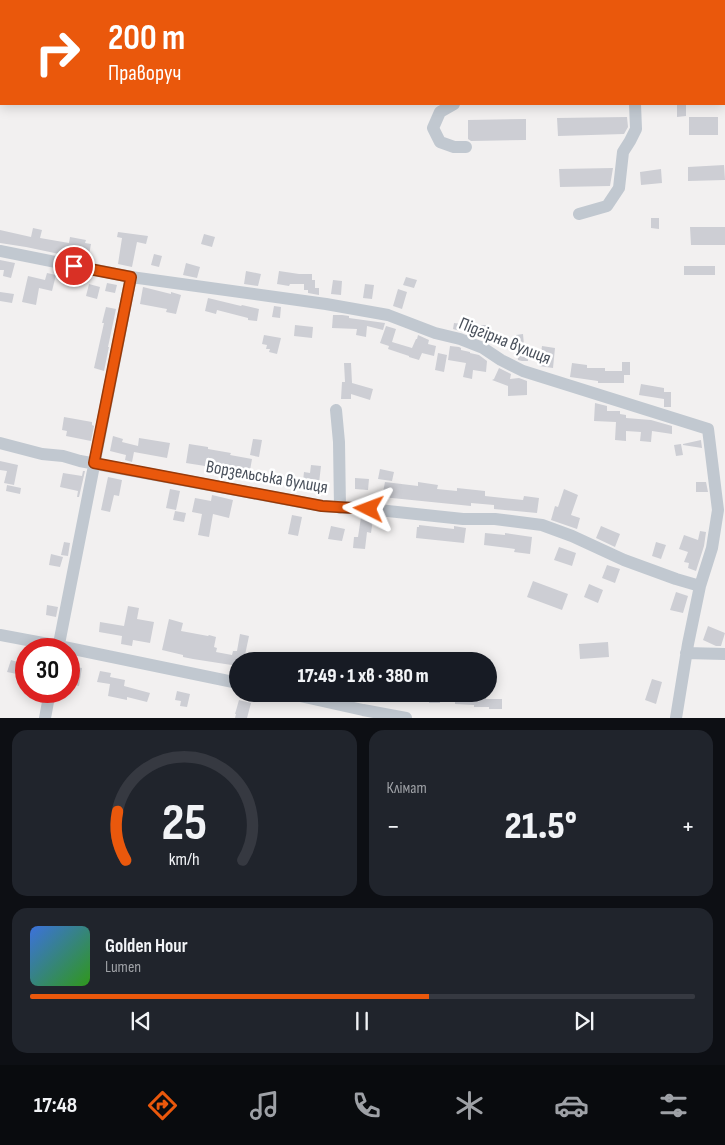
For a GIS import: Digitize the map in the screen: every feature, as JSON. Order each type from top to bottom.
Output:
[{"type":"street","points":[[452,105],[440,112],[433,128],[440,142],[454,147],[466,147]]},
{"type":"street","points":[[579,214],[607,206],[619,188],[623,152],[636,129],[635,105]]},
{"type":"street","name":"Підгірна вулиця","points":[[0,251],[131,277],[326,304],[388,315],[435,334],[460,339],[483,348],[501,360],[523,370],[708,429],[722,510],[700,586],[686,653],[676,718]]},
{"type":"street","points":[[60,638],[131,277]]},
{"type":"street","points":[[336,410],[340,442],[340,508]]},
{"type":"street","name":"Ворзельська вулиця","points":[[0,443],[42,454],[63,456],[80,461],[305,503],[340,508],[369,509],[463,519],[495,519],[542,525],[572,536],[624,560],[700,586]]},
{"type":"street","points":[[0,635],[15,638]]},
{"type":"street","points":[[80,651],[229,681]]},
{"type":"street","points":[[686,653],[725,654]]},
{"type":"street","points":[[327,702],[406,718]]},
{"type":"street","points":[[45,718],[48,703]]},
{"type":"building","points":[[677,105],[686,105],[686,116],[677,117]]},
{"type":"building","points":[[627,117],[628,127],[624,134],[558,136],[557,118]]},
{"type":"building","points":[[689,117],[718,117],[718,135],[689,135]]},
{"type":"building","points":[[526,119],[526,140],[471,141],[468,139],[468,120]]},
{"type":"building","points":[[724,165],[725,180],[688,181],[688,167]]},
{"type":"building","points":[[613,168],[610,186],[560,187],[559,169]]},
{"type":"building","points":[[661,169],[662,183],[641,185],[640,172]]},
{"type":"building","points":[[651,218],[659,218],[659,229],[651,228]]},
{"type":"building","points":[[690,227],[725,227],[725,245],[691,245]]},
{"type":"building","points":[[33,228],[42,230],[40,238],[69,243],[70,237],[86,240],[85,243],[91,244],[88,260],[0,243],[0,230],[31,237]]},
{"type":"building","points":[[118,232],[148,236],[146,244],[137,242],[132,267],[118,264],[122,238],[117,237]]},
{"type":"building","points":[[204,234],[215,237],[212,247],[201,244]]},
{"type":"building","points":[[154,254],[162,256],[159,267],[151,265]]},
{"type":"building","points":[[0,260],[15,263],[11,278],[3,276],[4,270],[0,270]]},
{"type":"building","points":[[186,263],[200,267],[197,278],[183,275]]},
{"type":"building","points":[[684,266],[715,266],[715,275],[684,275]]},
{"type":"building","points":[[246,271],[261,274],[258,286],[244,284]]},
{"type":"building","points":[[279,271],[312,274],[312,280],[315,280],[315,288],[319,288],[319,295],[308,293],[308,290],[304,290],[304,284],[290,284],[289,286],[277,284]]},
{"type":"building","points":[[47,273],[56,275],[52,291],[39,288],[36,305],[22,302],[28,276],[45,280]]},
{"type":"building","points":[[406,277],[417,280],[414,288],[403,285]]},
{"type":"building","points":[[333,280],[342,281],[341,295],[331,294]]},
{"type":"building","points":[[107,283],[117,285],[115,293],[105,291]]},
{"type":"building","points":[[89,284],[100,287],[97,299],[86,296]]},
{"type":"building","points":[[365,284],[374,285],[372,299],[363,298]]},
{"type":"building","points":[[143,287],[181,295],[176,314],[166,312],[167,309],[140,304]]},
{"type":"building","points":[[398,289],[407,292],[402,309],[393,306]]},
{"type":"building","points":[[0,292],[14,294],[12,303],[0,301]]},
{"type":"building","points":[[208,298],[259,309],[257,321],[217,310],[216,314],[205,311]]},
{"type":"building","points":[[274,306],[281,307],[280,318],[272,317]]},
{"type":"building","points":[[106,307],[116,309],[104,371],[94,368]]},
{"type":"building","points":[[333,315],[385,323],[383,330],[367,326],[366,337],[356,335],[357,329],[332,328]]},
{"type":"building","points":[[454,323],[462,324],[460,331],[453,329]]},
{"type":"building","points":[[295,325],[313,327],[312,338],[294,336]]},
{"type":"building","points":[[481,325],[488,325],[487,337],[480,337]]},
{"type":"building","points":[[386,326],[396,329],[392,342],[412,348],[418,335],[429,340],[428,344],[436,346],[434,356],[422,353],[419,360],[388,349],[389,346],[380,343]]},
{"type":"building","points":[[523,334],[524,345],[516,345],[516,335]]},
{"type":"building","points":[[264,335],[281,338],[277,354],[269,352],[270,349],[266,349],[267,345],[262,344]]},
{"type":"building","points":[[450,346],[459,347],[461,350],[479,355],[487,361],[486,372],[473,370],[472,379],[463,377],[466,363],[448,360]]},
{"type":"building","points":[[542,346],[555,348],[553,368],[539,366]]},
{"type":"building","points":[[527,347],[528,361],[518,360],[517,348]]},
{"type":"building","points":[[438,353],[447,355],[444,372],[435,370]]},
{"type":"building","points":[[622,362],[630,362],[630,375],[624,375],[624,383],[598,383],[598,381],[570,377],[572,363],[587,365],[587,368],[605,368],[605,371],[622,371]]},
{"type":"building","points":[[344,363],[351,363],[352,383],[373,389],[370,400],[351,394],[351,399],[341,399],[342,382],[345,382]]},
{"type":"building","points":[[499,368],[511,374],[510,379],[519,378],[527,381],[527,395],[508,396],[508,386],[492,380]]},
{"type":"building","points":[[641,384],[664,388],[664,392],[671,392],[671,407],[664,407],[664,399],[639,395]]},
{"type":"building","points":[[595,403],[607,406],[607,411],[620,411],[620,414],[626,415],[626,418],[651,420],[672,426],[672,434],[652,431],[651,442],[640,441],[641,432],[626,431],[626,441],[615,440],[616,422],[594,421]]},
{"type":"building","points":[[64,417],[92,422],[94,426],[91,441],[66,436],[67,431],[62,430]]},
{"type":"building","points":[[113,436],[123,439],[122,442],[138,446],[139,438],[170,443],[167,458],[134,452],[132,462],[125,460],[126,455],[110,451]]},
{"type":"building","points":[[253,439],[262,440],[259,457],[250,455]]},
{"type":"building","points":[[701,440],[702,448],[683,445],[683,444]]},
{"type":"building","points":[[189,444],[252,459],[249,476],[238,474],[238,471],[206,464],[205,466],[186,463]]},
{"type":"building","points":[[681,444],[683,455],[676,456],[674,445]]},
{"type":"building","points":[[0,461],[18,465],[14,485],[4,483],[7,471],[0,470]]},
{"type":"building","points":[[311,465],[321,466],[319,483],[303,481],[304,472],[310,473]]},
{"type":"building","points":[[380,469],[394,472],[392,481],[378,479]]},
{"type":"building","points":[[83,471],[85,471],[79,497],[77,497],[78,491],[60,487],[63,473],[82,476]]},
{"type":"building","points":[[108,477],[122,480],[119,496],[114,495],[110,512],[101,510]]},
{"type":"building","points":[[355,478],[369,479],[368,490],[355,489]]},
{"type":"building","points":[[385,482],[418,486],[418,482],[438,485],[437,489],[457,491],[457,488],[485,491],[485,496],[523,500],[524,496],[539,498],[537,513],[494,509],[494,505],[471,503],[471,506],[382,497]]},
{"type":"building","points":[[696,482],[706,482],[708,492],[696,492]]},
{"type":"building","points":[[7,485],[21,488],[20,494],[6,491]]},
{"type":"building","points":[[170,489],[180,491],[176,510],[166,508]]},
{"type":"building","points":[[564,489],[578,495],[571,515],[580,518],[577,529],[551,520],[555,506],[558,507]]},
{"type":"building","points":[[212,495],[233,500],[229,518],[213,514],[209,537],[198,535],[202,514],[192,512],[195,498],[211,501]]},
{"type":"building","points":[[175,511],[186,513],[184,522],[173,520]]},
{"type":"building","points":[[292,515],[302,517],[298,536],[288,534]]},
{"type":"building","points":[[361,517],[373,519],[371,533],[367,532],[365,549],[353,548],[354,537],[358,537]]},
{"type":"building","points":[[419,525],[454,529],[454,526],[466,528],[464,543],[416,538]]},
{"type":"building","points":[[331,526],[345,529],[342,541],[328,539]]},
{"type":"building","points":[[601,526],[620,534],[615,547],[596,538]]},
{"type":"building","points":[[700,531],[706,532],[704,546],[696,571],[688,568],[689,563],[684,562],[688,552],[679,549],[684,535],[698,540]]},
{"type":"building","points":[[485,533],[505,535],[505,533],[532,537],[530,554],[514,552],[515,549],[484,545]]},
{"type":"building","points":[[64,542],[70,543],[68,556],[61,555]]},
{"type":"building","points":[[656,542],[666,545],[661,559],[652,556]]},
{"type":"building","points":[[559,547],[576,553],[572,566],[554,560]]},
{"type":"building","points":[[51,554],[63,557],[60,567],[49,565]]},
{"type":"building","points":[[607,565],[620,569],[615,583],[602,578]]},
{"type":"building","points":[[533,581],[568,594],[562,610],[527,597]]},
{"type":"building","points":[[589,584],[603,590],[598,603],[584,597]]},
{"type":"building","points":[[676,592],[688,596],[683,613],[670,610]]},
{"type":"building","points":[[47,605],[58,607],[56,617],[46,615]]},
{"type":"building","points":[[128,606],[139,608],[137,619],[154,622],[150,643],[133,640],[132,646],[121,644],[122,636],[99,632],[100,622],[124,626]]},
{"type":"building","points":[[169,619],[183,623],[181,631],[216,637],[214,647],[217,648],[216,652],[229,654],[229,665],[183,657],[183,655],[162,650]]},
{"type":"building","points":[[708,626],[725,633],[721,646],[716,646],[703,640]]},
{"type":"building","points":[[240,634],[249,636],[246,652],[233,652],[237,651]]},
{"type":"building","points":[[608,642],[609,657],[580,659],[579,644]]},
{"type":"building","points":[[11,660],[15,661],[15,674],[7,672]]},
{"type":"building","points":[[100,671],[111,673],[110,677],[125,680],[124,686],[150,693],[147,702],[127,697],[127,700],[108,696],[110,684],[97,682]]},
{"type":"building","points":[[652,679],[662,682],[656,704],[645,700]]},
{"type":"building","points":[[177,691],[190,694],[187,707],[180,706],[181,701],[175,700]]},
{"type":"building","points":[[497,699],[502,699],[502,709],[489,709],[489,707],[455,704],[455,702],[497,702]]},
{"type":"building","points":[[238,702],[251,703],[247,718],[235,718]]},
{"type":"route","points":[[74,266],[131,277],[94,463],[322,506],[369,509]]}]
